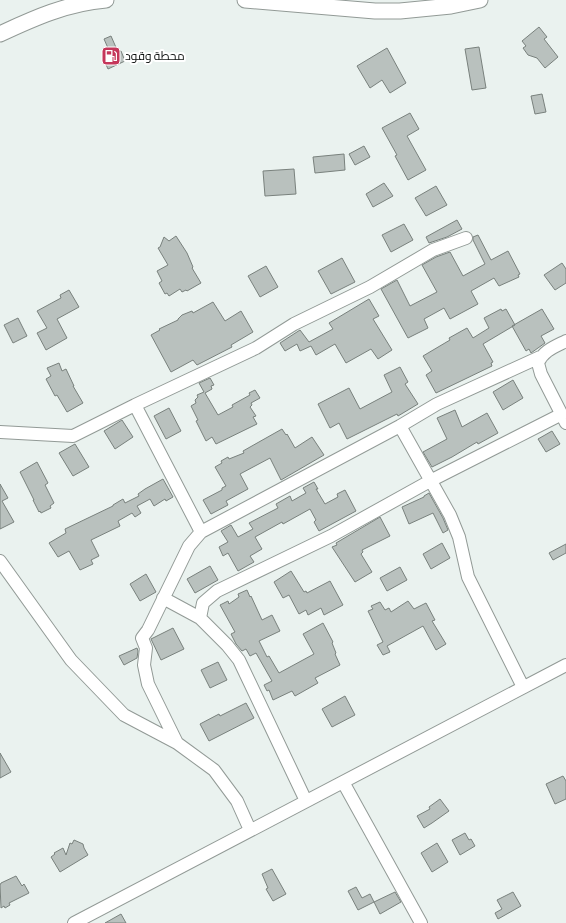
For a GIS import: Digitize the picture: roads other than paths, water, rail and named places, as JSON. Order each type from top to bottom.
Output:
[{"type":"main road","points":[[0,34],[66,3],[106,0]]},
{"type":"main road","points":[[245,0],[381,11],[400,11],[451,6],[480,0]]},
{"type":"street","points":[[0,432],[73,436],[256,348],[294,324],[370,287],[433,250],[466,238]]},
{"type":"street","points":[[177,743],[148,684],[144,665],[146,648],[142,638],[148,630],[189,546],[201,532],[400,426],[437,404],[540,357],[550,349],[566,341]]},
{"type":"street","points":[[200,618],[203,603],[217,591],[331,536],[430,481],[564,418],[542,374],[538,363],[540,357]]},
{"type":"street","points":[[135,405],[201,532]]},
{"type":"street","points":[[400,426],[450,515],[459,537],[468,577],[523,687]]},
{"type":"street","points":[[0,561],[71,660],[124,715],[177,743],[214,770],[237,801],[250,830]]},
{"type":"street","points":[[163,598],[200,618],[240,660],[306,801]]},
{"type":"street","points":[[74,923],[566,664]]},
{"type":"street","points":[[343,782],[421,923]]},
{"type":"place","name":"محطة وقود","points":[[111,56]]}]
